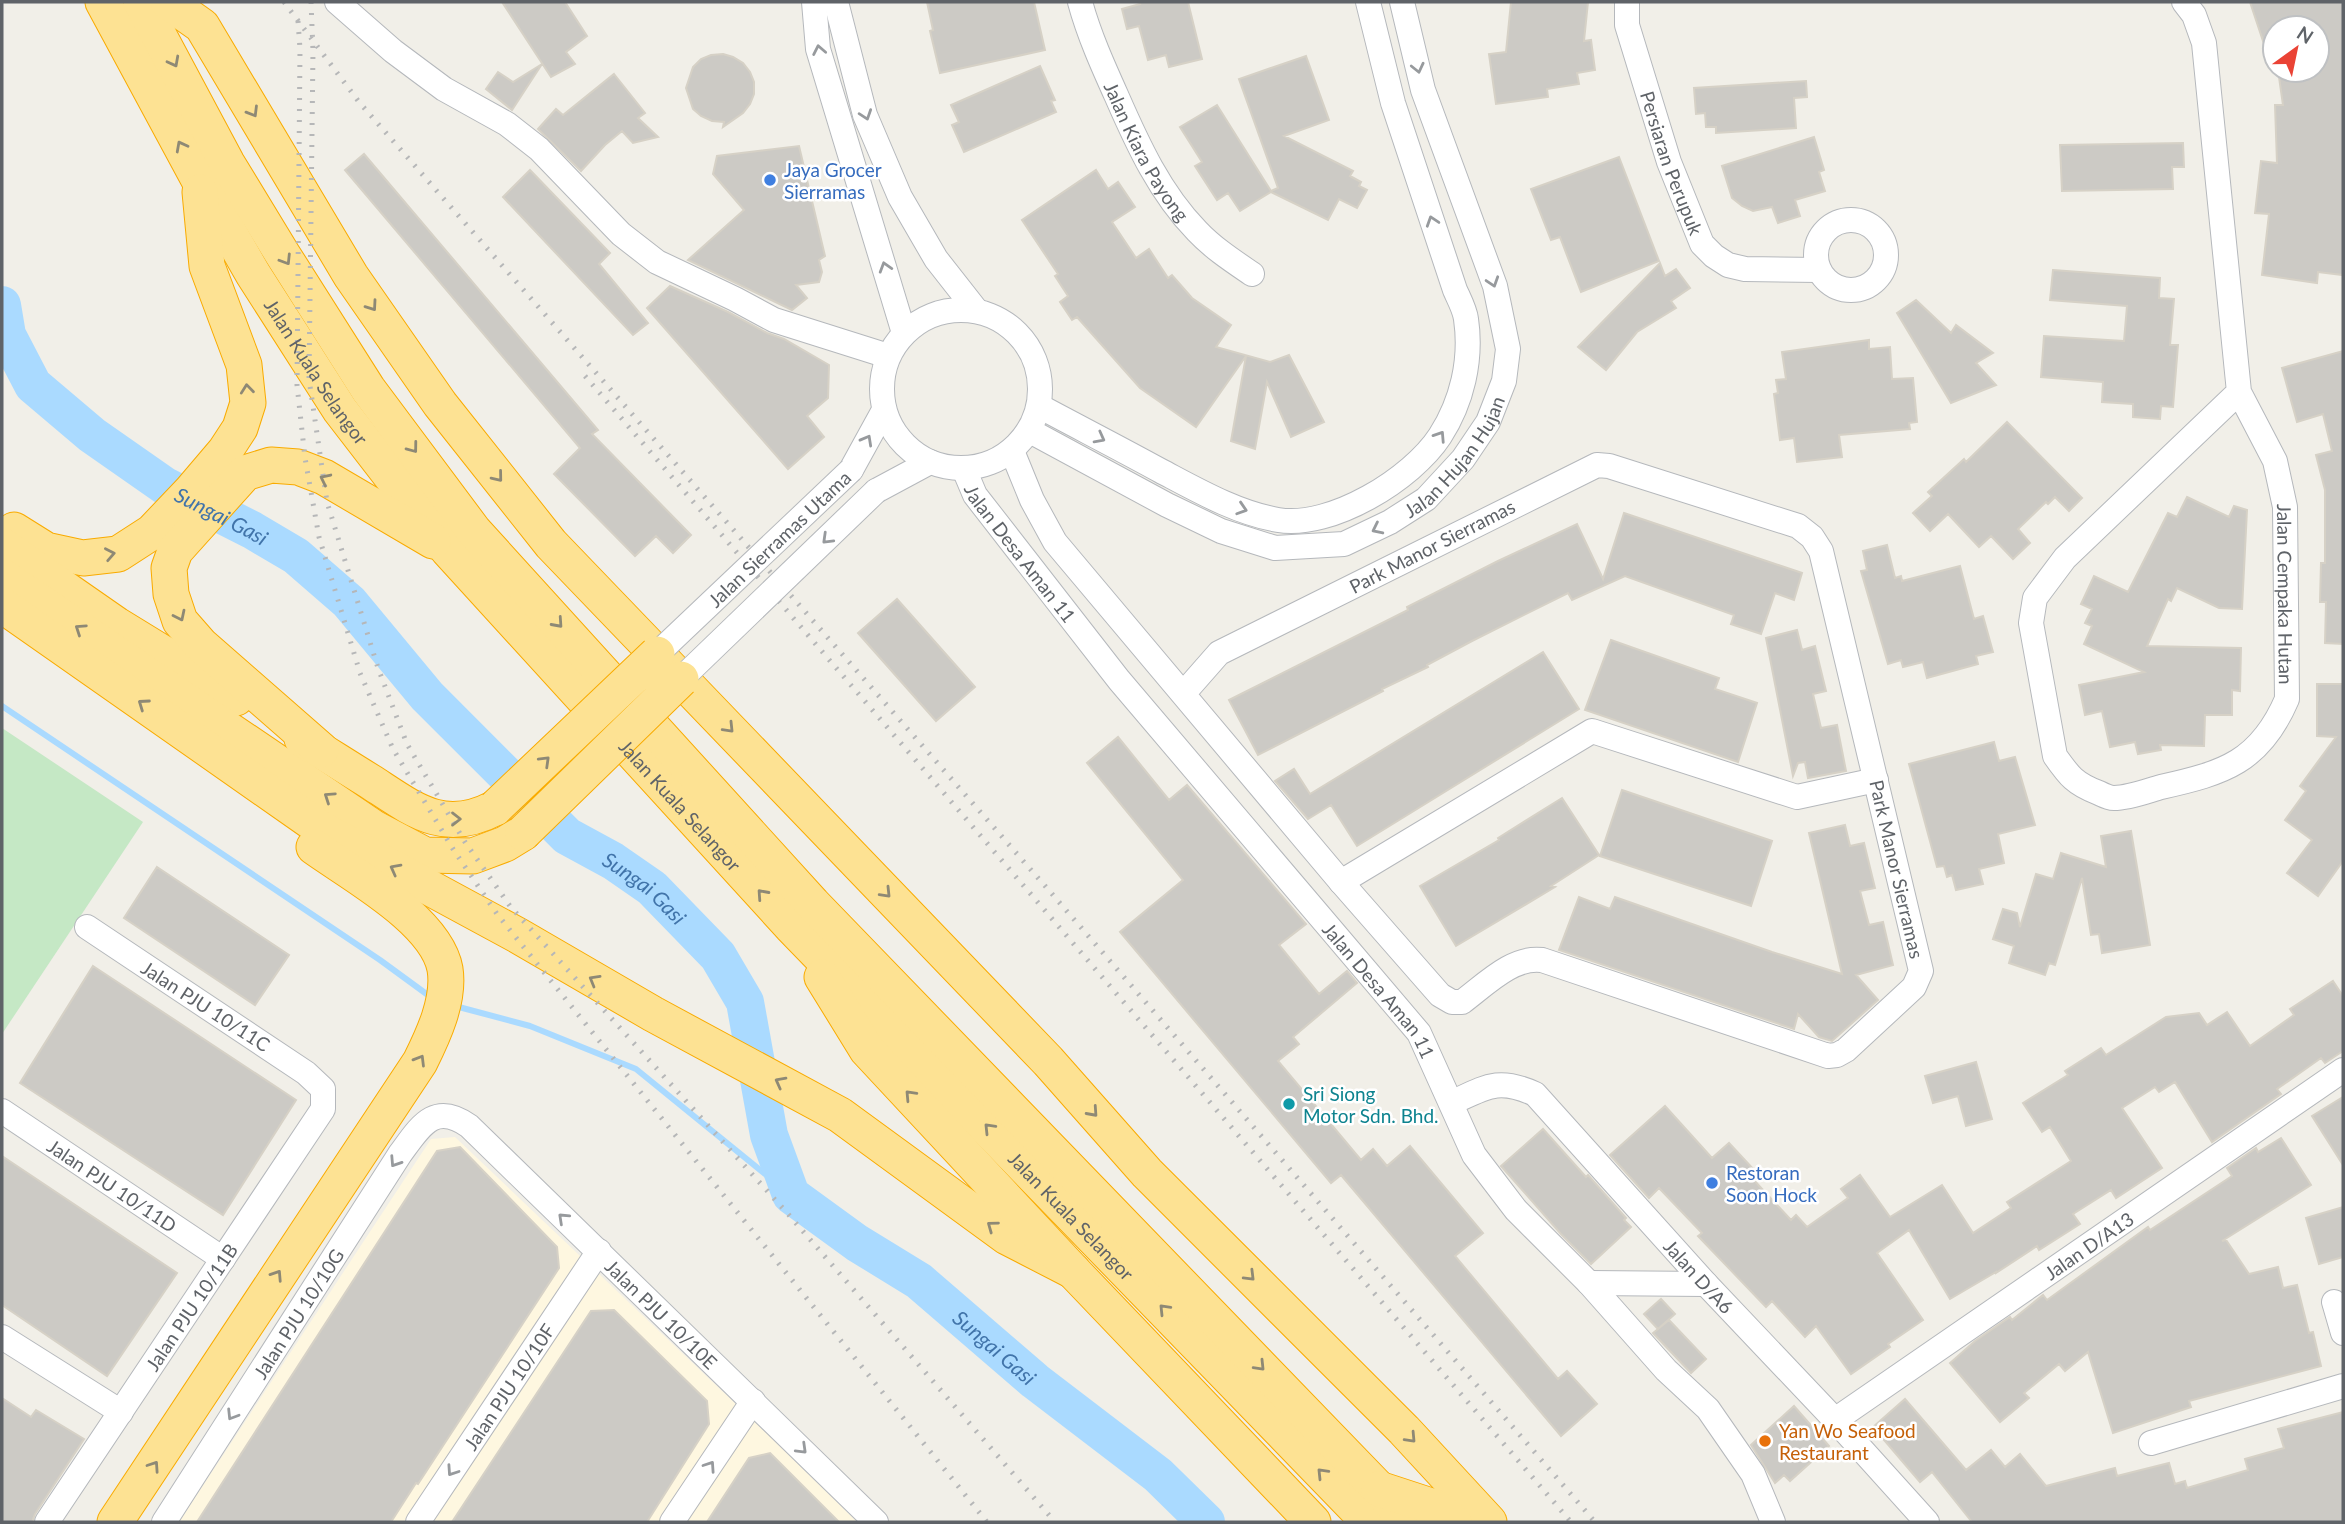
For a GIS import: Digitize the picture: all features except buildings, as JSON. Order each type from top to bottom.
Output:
[{"type":"highway","name":"Jalan Kuala Selangor","points":[[103,2],[253,274],[340,410],[448,550],[791,926],[1369,1522]]},
{"type":"highway","name":"Jalan Kuala Selangor","points":[[141,2],[227,163],[283,255],[368,389],[474,531],[813,904],[1408,1522]]},
{"type":"highway","points":[[167,2],[202,26],[351,276],[440,404],[551,544],[1048,1061],[1147,1173],[1404,1430],[1489,1522]]},
{"type":"highway","points":[[2,523],[46,550],[83,558],[118,554],[163,542],[235,462],[240,428],[248,403],[244,365],[207,266],[199,180]]},
{"type":"highway","points":[[235,462],[298,467],[324,477],[448,550]]},
{"type":"highway","points":[[163,542],[171,594],[180,621],[201,645],[321,750]]},
{"type":"highway","points":[[2,545],[117,625],[419,813],[451,820],[477,818],[495,808],[657,654]]},
{"type":"highway","points":[[2,576],[374,828],[425,855],[473,856],[505,844],[523,833],[681,679]]},
{"type":"highway","points":[[2,605],[323,830],[840,1115],[1007,1237],[1073,1271]]},
{"type":"highway","points":[[115,1522],[419,1062],[438,1019],[446,986],[445,968],[434,941],[411,915],[242,798],[186,735]]},
{"type":"highway","points":[[791,926],[867,1050],[1313,1522]]},
{"type":"highway","points":[[1379,1489],[1437,1508],[1454,1522]]},
{"type":"street","points":[[337,2],[393,51],[444,89],[507,124],[539,149],[621,234],[657,262],[774,320],[888,356]]},
{"type":"street","points":[[814,2],[818,49],[904,333]]},
{"type":"street","points":[[836,2],[865,115],[900,197],[936,259],[976,310]]},
{"type":"street","name":"Jalan Kiara Payong","points":[[1080,2],[1089,35],[1142,153],[1173,203],[1197,232],[1252,274]]},
{"type":"street","name":"Jalan Hujan Hujan","points":[[1040,406],[1221,501],[1279,520],[1308,520],[1372,497],[1402,476],[1431,450],[1451,419],[1464,380],[1468,350],[1466,317],[1394,103],[1368,2]]},
{"type":"street","name":"Jalan Hujan Hujan","points":[[1030,431],[1221,531],[1275,548],[1344,544],[1390,523],[1426,499],[1463,459],[1488,422],[1504,380],[1508,349],[1495,286],[1423,89],[1402,2]]},
{"type":"street","name":"Persiaran Perupuk","points":[[1627,2],[1627,25],[1668,162],[1702,244],[1728,265],[1745,269],[1819,271]]},
{"type":"street","name":"Jalan Cempaka Hutan","points":[[2184,2],[2194,15],[2204,43],[2239,392],[2275,461],[2285,507],[2287,699],[2278,720],[2259,746],[2239,762],[2209,777],[2113,799],[2080,786],[2067,774],[2055,756],[2031,622],[2035,598],[2065,558],[2239,392]]},
{"type":"street","points":[[950,310],[976,310],[1000,319],[1020,335],[1034,356],[1041,381],[1040,406],[1030,431],[1012,451],[990,463],[964,469],[930,462],[910,450],[894,432],[884,410],[881,383],[888,356],[904,333],[925,318],[937,314],[950,310]]},
{"type":"street","name":"Jalan Sierramas Utama","points":[[657,654],[850,470],[884,410]]},
{"type":"street","name":"Park Manor Sierramas","points":[[1012,451],[1032,500],[1055,542],[1341,883],[1440,995],[1452,1002],[1462,1002],[1516,963],[1529,958],[1542,960],[1828,1056],[1846,1050],[1913,987],[1921,971],[1821,551],[1812,537],[1798,526],[1609,466],[1597,465],[1219,653],[1183,694]]},
{"type":"street","name":"Jalan Sierramas Utama","points":[[681,679],[876,491],[930,462]]},
{"type":"street","name":"Jalan Desa Aman 11","points":[[964,469],[975,495],[1119,680],[1419,1033],[1474,1155],[1516,1210],[1589,1283],[1667,1370],[1708,1409],[1753,1474],[1773,1522]]},
{"type":"street","points":[[1341,883],[1592,731],[1797,797],[1876,780]]},
{"type":"street","name":"Jalan PJU 10/11C","points":[[87,927],[306,1073],[323,1089]]},
{"type":"street","name":"Jalan D/A13","points":[[1835,1420],[2343,1070]]},
{"type":"street","name":"Jalan D/A6","points":[[1451,1103],[1501,1084],[1519,1087],[1535,1094],[1706,1284],[1927,1522]]},
{"type":"street","name":"Jalan PJU 10/11B","points":[[47,1522],[323,1109],[323,1089]]},
{"type":"street","name":"Jalan PJU 10/11D","points":[[2,1111],[223,1259]]},
{"type":"street","name":"Jalan PJU 10/10E","points":[[442,1115],[457,1117],[469,1126],[876,1522]]},
{"type":"street","name":"Jalan PJU 10/10G","points":[[164,1522],[400,1154],[426,1120],[442,1115]]},
{"type":"street","name":"Jalan PJU 10/10F","points":[[418,1522],[599,1251]]},
{"type":"street","points":[[1589,1283],[1706,1284]]},
{"type":"street","points":[[2334,1302],[2343,1333]]},
{"type":"street","points":[[2,1337],[121,1412]]},
{"type":"street","points":[[2151,1443],[2343,1386]]},
{"type":"street","points":[[672,1522],[753,1401]]},
{"type":"shaded area","points":[[455,1137],[857,1522],[179,1522],[431,1139]]},
{"type":"green space","points":[[2,728],[143,822],[2,1034]]},
{"type":"waterway","name":"Sungai Gasi","points":[[2,305],[7,335],[33,385],[92,435],[165,486],[252,530],[296,556],[349,602],[427,696],[567,836],[613,861],[652,888],[718,956],[745,1002],[769,1135],[791,1195],[857,1243],[919,1281],[1035,1381],[1158,1475],[1206,1522]]},
{"type":"waterway","points":[[2,706],[380,960],[432,998]]},
{"type":"waterway","points":[[455,1006],[530,1026],[636,1069],[791,1195]]},
{"type":"railway","points":[[284,2],[359,102],[1046,887],[1595,1522]]},
{"type":"railway","points":[[311,2],[313,51],[309,379],[327,502],[378,668],[407,744],[465,842],[510,906],[788,1214],[1055,1522]]},
{"type":"railway","points":[[298,21],[297,385],[305,458],[319,537],[360,673],[393,749],[453,849],[497,914],[987,1522]]},
{"type":"railway","points":[[585,376],[1571,1522]]},
{"type":"place","name":"Jaya Grocer Sierramas","points":[[770,180]]},
{"type":"place","name":"Sri Siong Motor Sdn. Bhd.","points":[[1289,1104]]},
{"type":"place","name":"Restoran Soon Hock","points":[[1712,1183]]},
{"type":"place","name":"Yan Wo Seafood Restaurant","points":[[1765,1441]]}]
